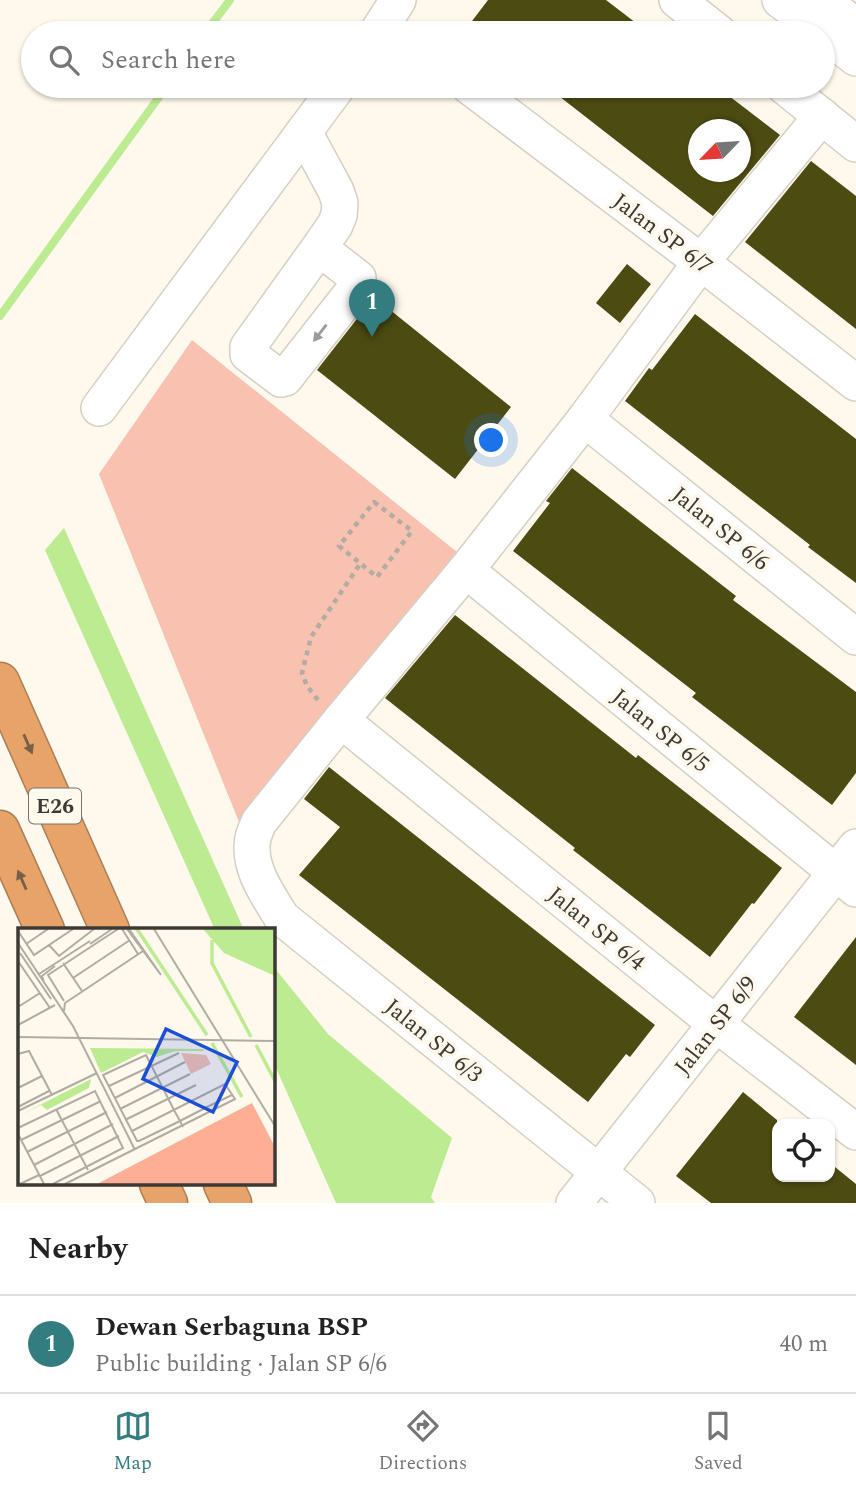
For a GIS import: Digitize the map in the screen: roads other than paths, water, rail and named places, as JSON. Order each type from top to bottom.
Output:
[{"type":"highway","name":"E26","points":[[0,682],[109,928]]},
{"type":"highway","name":"E26","points":[[0,830],[44,928]]},
{"type":"highway","points":[[160,1186],[167,1203]]},
{"type":"highway","points":[[224,1186],[232,1203]]},
{"type":"street","points":[[677,0],[704,21]]},
{"type":"street","points":[[780,0],[808,21]]},
{"type":"street","points":[[821,0],[856,26]]},
{"type":"street","points":[[835,42],[856,58]]},
{"type":"street","points":[[99,408],[329,98]]},
{"type":"street","name":"Jalan SP 6/7","points":[[485,98],[856,383]]},
{"type":"street","points":[[799,98],[856,144]]},
{"type":"street","points":[[341,720],[466,570],[585,419],[701,262],[822,116]]},
{"type":"street","points":[[304,132],[340,203],[335,225],[319,248]]},
{"type":"street","name":"Jalan SP 6/6","points":[[585,419],[856,637]]},
{"type":"street","name":"Jalan SP 6/5","points":[[466,570],[849,870]]},
{"type":"street","name":"Jalan SP 6/3","points":[[341,720],[259,822],[253,839],[253,861],[264,889],[282,918],[637,1203]]},
{"type":"street","name":"Jalan SP 6/4","points":[[341,720],[716,1024],[856,1132]]},
{"type":"street","name":"Jalan SP 6/9","points":[[575,1203],[716,1024],[849,870]]},
{"type":"waterway","points":[[214,21],[230,0]]},
{"type":"waterway","points":[[0,316],[158,98]]},
{"type":"place","name":"Dewan Serbaguna BSP","points":[[372,337]]}]
